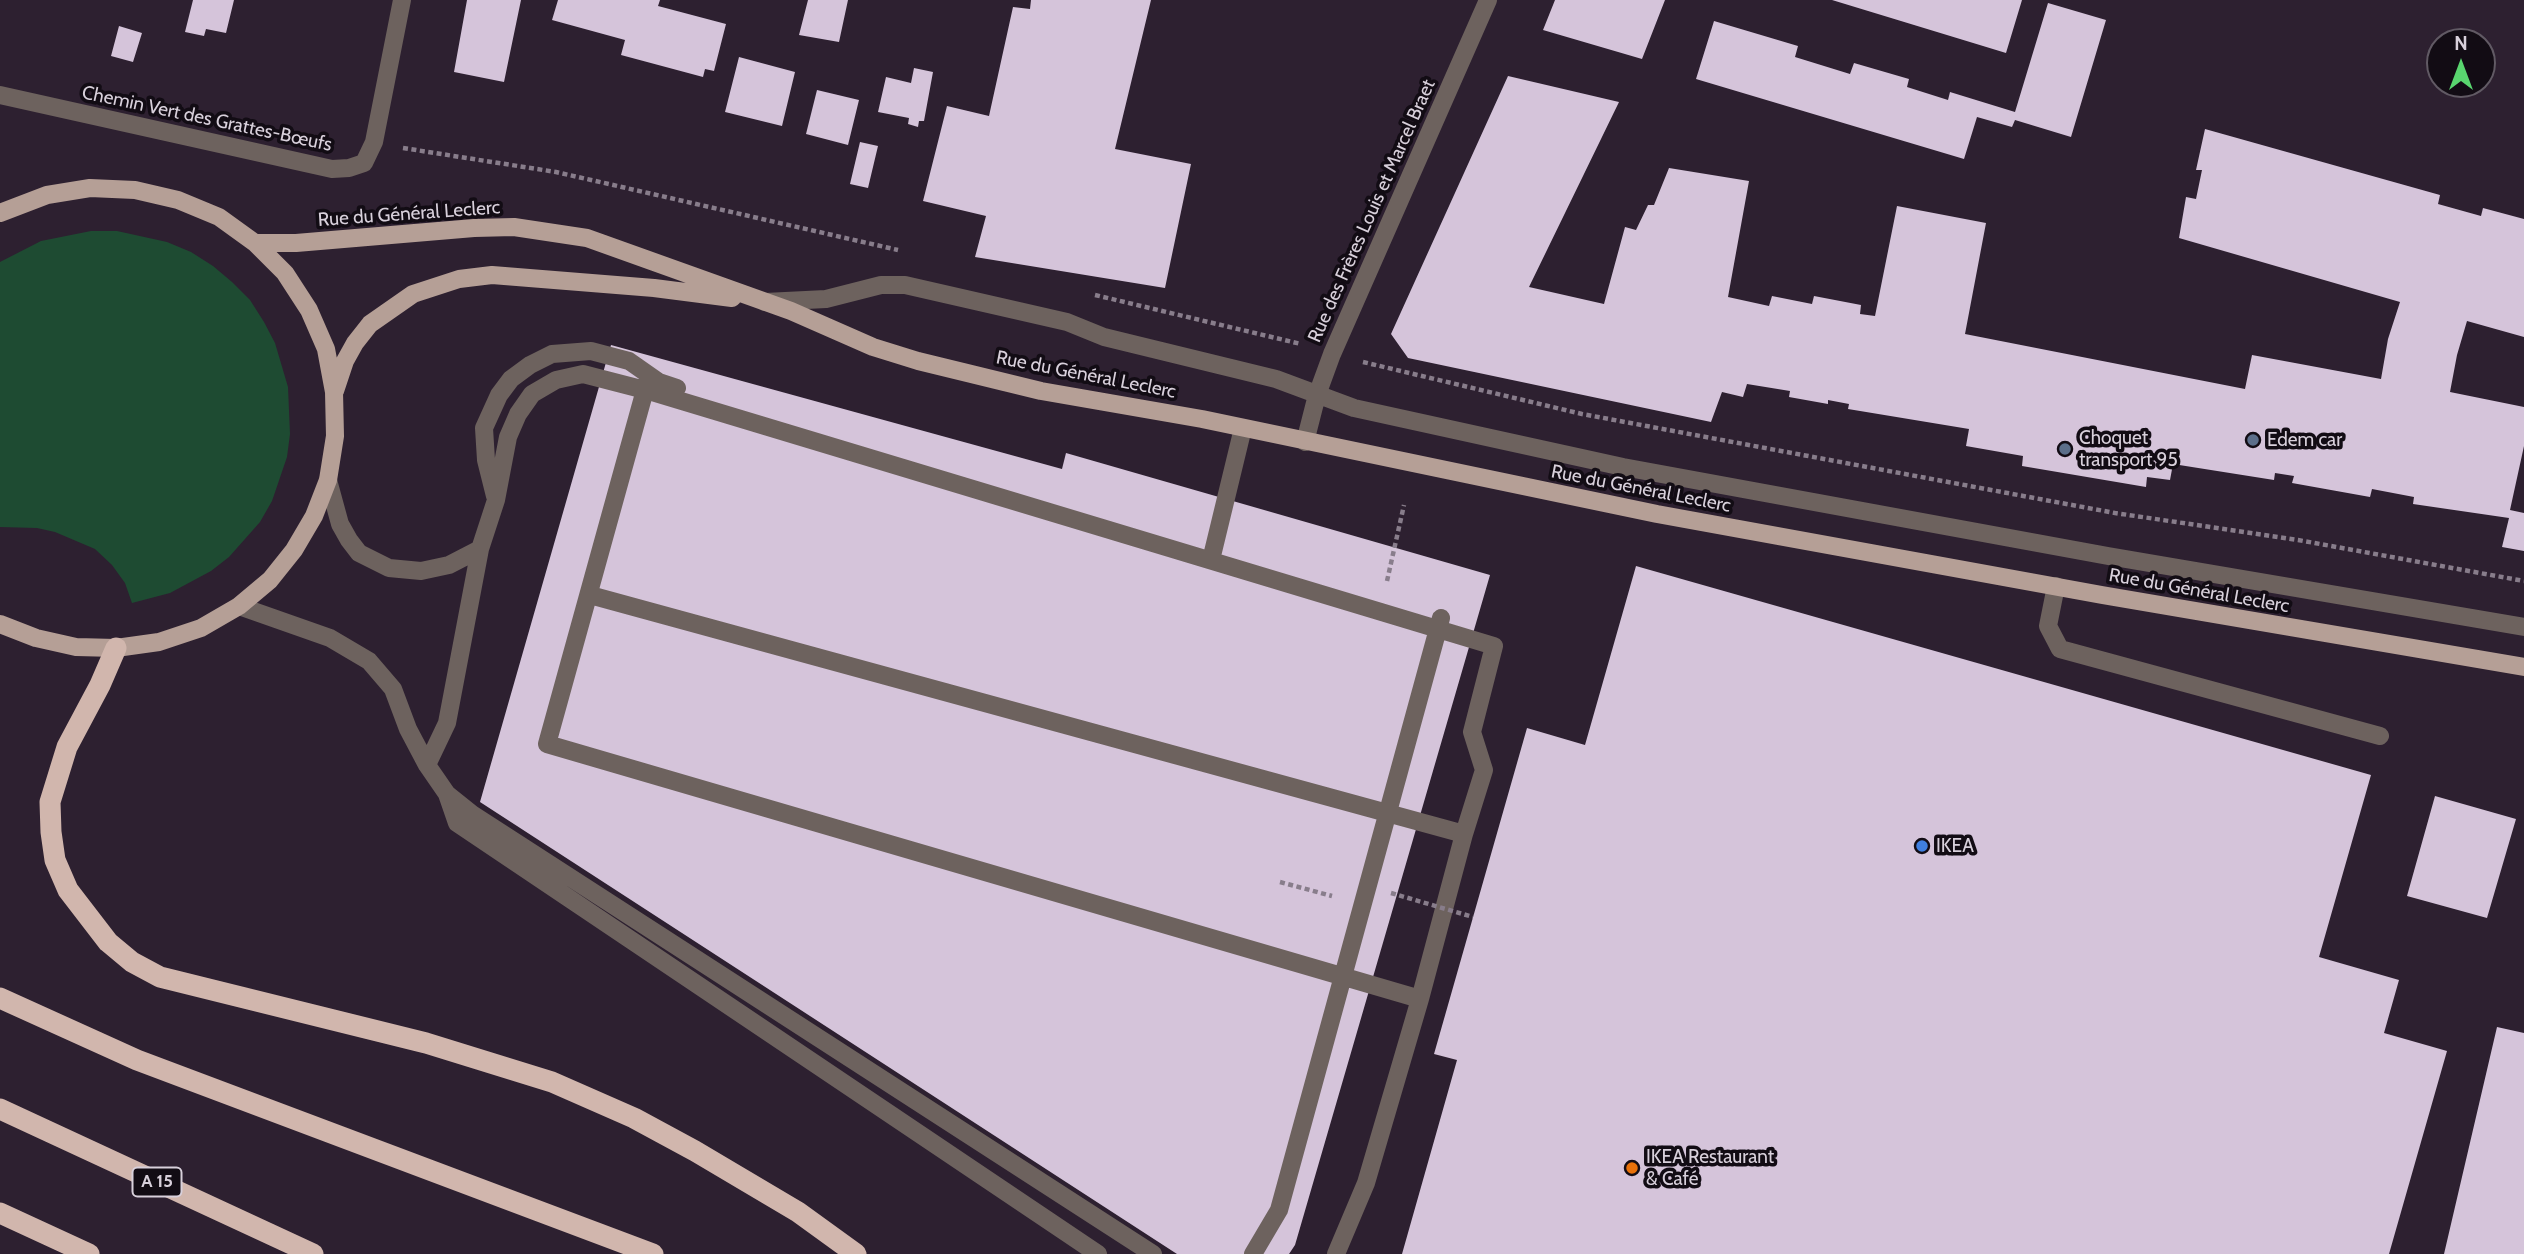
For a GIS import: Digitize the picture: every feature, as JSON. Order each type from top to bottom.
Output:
[{"type":"highway","points":[[116,648],[67,747],[50,802],[51,832],[55,860],[68,890],[108,942],[132,962],[160,977],[426,1043],[552,1082],[634,1118],[695,1152],[798,1212],[856,1254]]},
{"type":"highway","points":[[0,998],[137,1060],[653,1254]]},
{"type":"highway","name":"A 15","points":[[0,1110],[313,1254]]},
{"type":"highway","points":[[0,1213],[89,1254]]},
{"type":"main road","points":[[0,213],[47,195],[90,188],[135,190],[178,200],[219,217],[255,243],[285,273],[309,310],[326,349],[334,391],[335,436],[328,480],[314,516],[294,550],[270,580],[239,606],[201,628],[170,639],[116,648],[75,647],[36,638],[0,624]]},
{"type":"main road","name":"Rue du Général Leclerc","points":[[255,243],[296,243],[474,228],[514,228],[587,238],[791,311],[873,347],[918,361],[1041,391],[1202,419],[1657,514],[2524,667]]},
{"type":"main road","name":"Rue du Général Leclerc","points":[[334,391],[350,352],[370,324],[413,295],[459,279],[492,275],[654,288],[763,302]]},
{"type":"street","name":"Chemin Vert des Grattes-Bœufs","points":[[0,95],[332,169],[349,168],[364,163],[374,142],[402,0]]},
{"type":"street","name":"Rue des Frères Louis et Marcel Braet","points":[[1305,442],[1317,394],[1332,354],[1488,0]]},
{"type":"street","points":[[763,302],[826,299],[881,285],[905,285],[1067,322],[1104,337],[1276,379],[1354,408],[1623,467],[2122,558],[2524,627]]},
{"type":"street","points":[[496,500],[485,460],[484,428],[499,394],[511,379],[552,354],[591,351],[629,361],[659,383],[1441,617],[1279,1210],[1253,1254]]},
{"type":"street","points":[[427,765],[447,723],[480,549],[496,500],[508,437],[518,414],[532,394],[556,380],[583,374],[645,390],[1494,646],[1472,732],[1484,770],[1366,1183],[1336,1254]]},
{"type":"street","points":[[645,390],[547,744],[1420,999]]},
{"type":"street","points":[[1211,560],[1243,428]]},
{"type":"street","points":[[328,480],[340,524],[349,541],[359,552],[389,568],[421,570],[440,567],[480,549]]},
{"type":"street","points":[[2056,586],[2048,626],[2060,649],[2380,736]]},
{"type":"street","points":[[590,595],[1464,834]]},
{"type":"street","points":[[239,606],[330,638],[369,661],[393,690],[408,729],[427,765],[447,794],[457,823],[1098,1254]]},
{"type":"street","points":[[447,794],[484,821],[1153,1254]]},
{"type":"path","points":[[374,142],[448,157],[556,172],[910,253]]},
{"type":"path","points":[[1085,293],[1304,345]]},
{"type":"path","points":[[1363,362],[1595,417],[2115,513],[2298,541],[2524,581]]},
{"type":"path","points":[[1395,551],[1404,505]]},
{"type":"path","points":[[1280,882],[1343,899]]},
{"type":"path","points":[[1391,893],[1473,918]]},
{"type":"green space","points":[[91,231],[117,231],[167,242],[191,252],[213,266],[250,300],[264,322],[275,343],[288,387],[290,434],[287,457],[272,501],[260,522],[229,557],[211,571],[170,593],[132,603],[125,583],[112,565],[95,549],[55,532],[37,528],[0,527],[0,262],[41,241]]},
{"type":"building","points":[[193,0],[234,0],[226,33],[206,29],[204,36],[185,32]]},
{"type":"building","points":[[467,0],[521,0],[504,82],[454,72]]},
{"type":"building","points":[[558,0],[660,0],[658,6],[726,24],[714,71],[705,69],[703,77],[621,55],[625,40],[552,20]]},
{"type":"building","points":[[808,0],[848,0],[839,42],[799,35]]},
{"type":"building","points":[[1031,0],[1151,0],[1115,149],[1191,164],[1165,288],[975,257],[986,216],[923,201],[947,106],[989,116],[1013,7],[1030,9]]},
{"type":"building","points":[[1555,0],[1665,0],[1642,59],[1543,30]]},
{"type":"building","points":[[1832,0],[2022,0],[2006,53]]},
{"type":"building","points":[[2048,3],[2106,20],[2071,137],[2015,120],[2012,127],[1977,117],[1964,159],[1696,79],[1714,21],[1798,46],[1795,57],[1850,74],[1854,63],[1909,79],[1907,87],[1948,100],[1950,92],[2015,112]]},
{"type":"building","points":[[119,26],[142,33],[133,62],[111,56]]},
{"type":"building","points":[[739,57],[795,72],[782,126],[725,112]]},
{"type":"building","points":[[914,68],[933,72],[924,121],[919,121],[918,127],[908,124],[909,118],[878,112],[886,77],[911,83]]},
{"type":"building","points":[[1508,76],[1619,102],[1529,287],[1604,304],[1625,227],[1636,230],[1648,205],[1654,205],[1669,168],[1749,181],[1728,297],[1769,306],[1772,296],[1812,304],[1814,296],[1861,305],[1860,314],[1875,316],[1897,206],[1986,223],[1965,334],[2245,389],[2252,355],[2381,379],[2388,339],[2400,302],[2179,238],[2186,197],[2196,199],[2202,170],[2196,170],[2205,129],[2440,195],[2438,204],[2481,216],[2483,208],[2524,219],[2524,337],[2467,321],[2450,392],[2524,407],[2524,446],[2510,510],[2524,513],[2524,551],[2502,547],[2509,518],[2413,504],[2414,497],[2372,489],[2370,497],[2292,483],[2294,476],[2275,473],[2274,480],[2173,464],[2170,480],[2147,477],[2146,487],[2022,466],[2023,456],[1966,446],[1969,429],[1848,409],[1849,404],[1828,400],[1828,404],[1789,397],[1790,391],[1747,384],[1743,397],[1722,392],[1711,422],[1408,358],[1391,334]]},
{"type":"building","points":[[817,90],[859,100],[848,145],[806,134]]},
{"type":"building","points":[[860,142],[878,146],[868,188],[850,184]]},
{"type":"building","points":[[611,345],[1062,469],[1066,453],[1490,575],[1295,1245],[1289,1254],[1177,1254],[480,802]]},
{"type":"building","name":"IKEA","points":[[1636,566],[2371,775],[2319,957],[2399,980],[2384,1033],[2447,1051],[2389,1254],[1402,1254],[1457,1060],[1434,1054],[1527,728],[1585,745]]},
{"type":"building","points":[[2435,796],[2516,819],[2487,918],[2407,896]]},
{"type":"building","points":[[2497,1027],[2524,1033],[2524,1254],[2444,1254]]},
{"type":"place","name":"Edem car","points":[[2253,440]]},
{"type":"place","name":"Choquet transport 95","points":[[2065,449]]},
{"type":"place","name":"IKEA","points":[[1922,846]]},
{"type":"place","name":"IKEA Restaurant & Café","points":[[1632,1168]]}]
